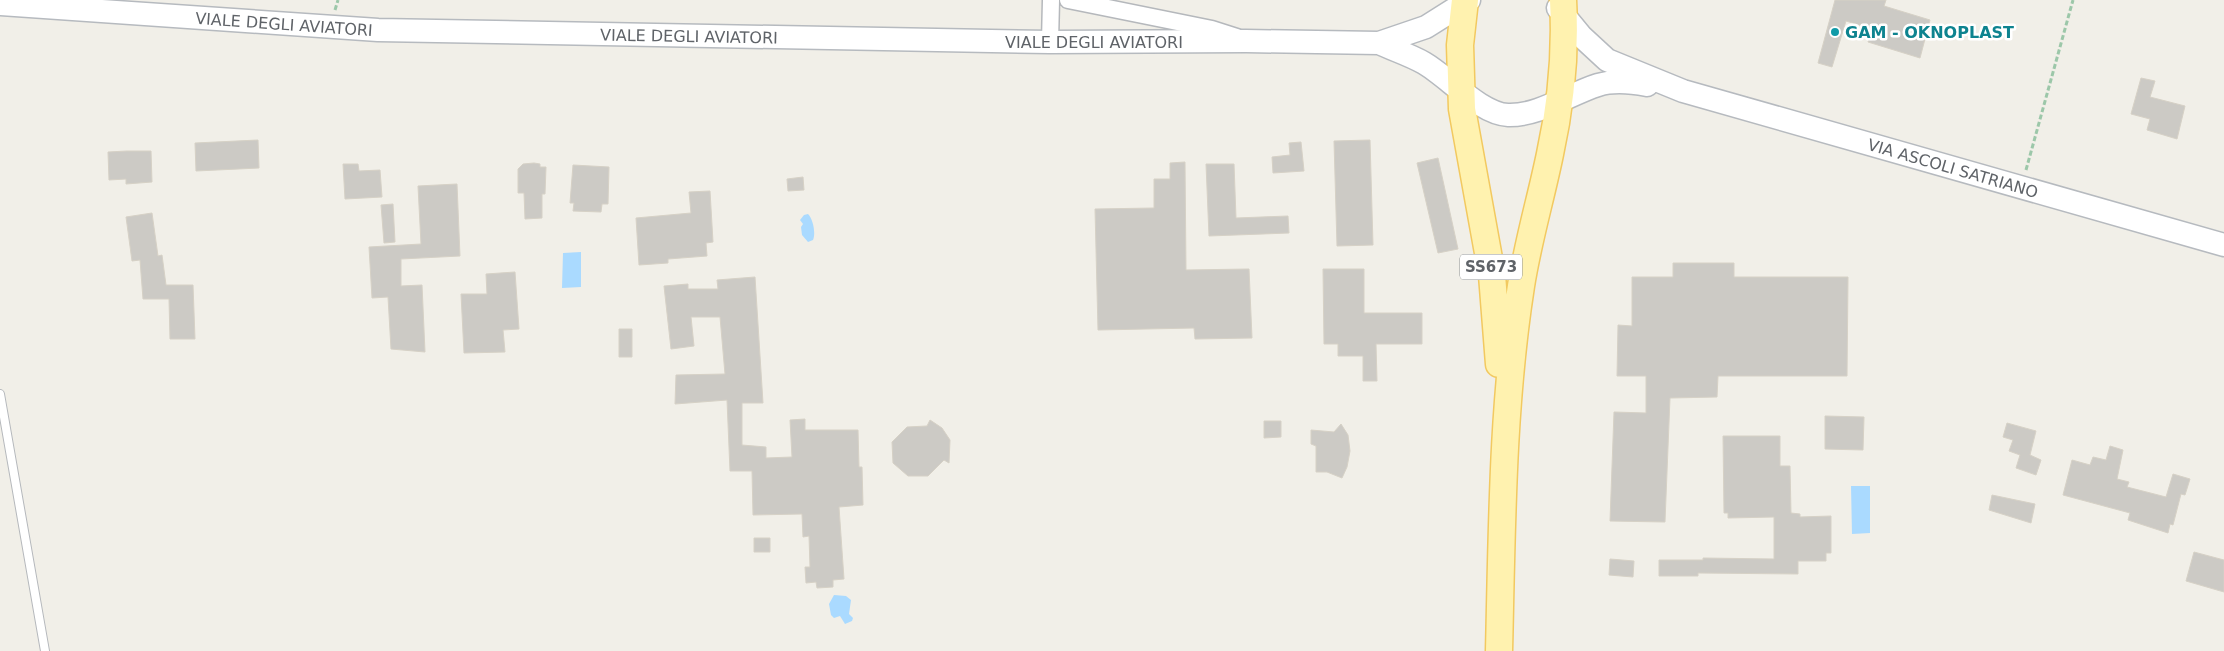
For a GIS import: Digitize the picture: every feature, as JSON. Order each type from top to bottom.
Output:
[{"type":"main road","name":"VIALE DEGLI AVIATORI","points":[[0,4],[378,30],[1050,42],[1246,41],[1379,44],[1426,27],[1466,1]]},
{"type":"main road","name":"SS673","points":[[1466,1],[1460,45],[1461,90],[1468,150],[1492,275],[1504,448]]},
{"type":"main road","name":"VIA ASCOLI SATRIANO","points":[[1559,5],[1581,36],[1607,60],[1682,91],[2224,245]]},
{"type":"main road","name":"SS673","points":[[1499,651],[1504,448],[1510,366],[1521,285],[1528,246],[1550,155],[1564,58],[1559,5]]},
{"type":"main road","name":"VIALE DEGLI AVIATORI","points":[[1379,44],[1424,63],[1461,90]]},
{"type":"main road","name":"VIA ASCOLI SATRIANO","points":[[1461,90],[1492,111],[1507,115],[1526,113],[1599,85],[1615,82],[1682,91]]},
{"type":"street","points":[[1050,42],[1051,0]]},
{"type":"street","points":[[1068,0],[1212,29],[1229,33],[1246,41]]},
{"type":"lane","points":[[0,394],[45,651]]},
{"type":"path","points":[[2021,187],[2073,0]]},
{"type":"water","points":[[808,214],[813,223],[814,234],[813,240],[808,242],[802,235],[801,227],[803,224],[800,220],[804,215]]},
{"type":"water","points":[[581,252],[581,287],[562,288],[563,253]]},
{"type":"water","points":[[1851,486],[1870,486],[1870,533],[1852,534]]},
{"type":"water","points":[[834,595],[846,596],[851,600],[849,614],[853,618],[852,621],[845,624],[840,616],[834,618],[831,615],[829,604]]},
{"type":"building","points":[[1835,0],[1886,0],[1884,6],[1930,20],[1920,58],[1868,42],[1872,29],[1846,21],[1832,67],[1818,63]]},
{"type":"building","points":[[2141,78],[2155,81],[2150,97],[2185,106],[2177,139],[2147,130],[2150,119],[2131,114]]},
{"type":"building","points":[[258,140],[259,168],[196,171],[195,143]]},
{"type":"building","points":[[1370,140],[1373,245],[1337,246],[1334,141]]},
{"type":"building","points":[[1301,142],[1304,171],[1273,173],[1272,157],[1290,155],[1289,143]]},
{"type":"building","points":[[151,151],[152,182],[126,184],[126,179],[109,180],[108,152]]},
{"type":"building","points":[[1438,158],[1458,249],[1438,253],[1417,163]]},
{"type":"building","points":[[1185,162],[1186,270],[1249,269],[1252,338],[1195,339],[1194,328],[1098,330],[1095,209],[1154,208],[1154,179],[1170,179],[1170,163]]},
{"type":"building","points":[[343,164],[358,164],[359,171],[380,170],[382,197],[345,199]]},
{"type":"building","points":[[523,164],[540,164],[540,167],[546,167],[545,194],[542,194],[542,218],[525,219],[524,193],[518,193],[518,169]]},
{"type":"building","points":[[1206,164],[1234,164],[1236,218],[1288,216],[1289,233],[1209,236]]},
{"type":"building","points":[[573,165],[609,167],[608,204],[602,204],[601,212],[573,211],[574,203],[570,203]]},
{"type":"building","points":[[803,177],[804,190],[788,191],[787,179]]},
{"type":"building","points":[[457,184],[460,256],[401,259],[401,286],[422,285],[425,352],[391,349],[388,297],[372,298],[369,247],[421,244],[418,186]]},
{"type":"building","points":[[710,191],[713,242],[706,243],[707,256],[668,259],[668,263],[639,265],[636,218],[691,213],[689,192]]},
{"type":"building","points":[[393,204],[395,242],[384,243],[381,205]]},
{"type":"building","points":[[152,213],[158,256],[162,255],[166,285],[193,285],[195,339],[170,339],[169,299],[143,299],[140,260],[132,261],[126,217]]},
{"type":"building","points":[[1673,263],[1734,263],[1734,277],[1848,277],[1847,376],[1718,376],[1717,397],[1670,398],[1665,522],[1610,521],[1614,412],[1646,413],[1646,376],[1617,376],[1618,325],[1632,326],[1632,277],[1673,277]]},
{"type":"building","points":[[1323,269],[1364,269],[1364,313],[1422,313],[1422,344],[1376,344],[1377,381],[1363,381],[1363,356],[1338,356],[1338,344],[1324,344]]},
{"type":"building","points":[[515,272],[519,329],[503,330],[505,352],[464,353],[461,294],[487,294],[486,274]]},
{"type":"building","points":[[755,277],[763,403],[742,403],[742,445],[766,447],[766,458],[792,457],[790,420],[805,419],[805,430],[858,430],[859,467],[862,467],[863,505],[839,507],[844,579],[833,580],[833,587],[817,588],[816,582],[806,583],[805,567],[810,567],[809,536],[803,537],[802,514],[753,515],[752,471],[730,471],[727,400],[675,404],[676,375],[725,374],[720,317],[691,317],[694,346],[671,349],[664,286],[688,284],[688,289],[718,289],[717,280]]},
{"type":"building","points":[[619,329],[632,329],[632,357],[619,357]]},
{"type":"building","points":[[1825,416],[1864,417],[1863,450],[1825,449]]},
{"type":"building","points":[[930,420],[942,428],[950,440],[949,463],[944,460],[928,476],[908,476],[893,463],[892,442],[907,427],[927,426]]},
{"type":"building","points":[[1264,421],[1281,421],[1281,437],[1264,438]]},
{"type":"building","points":[[2007,423],[2036,431],[2030,455],[2041,460],[2036,475],[2016,468],[2020,455],[2009,451],[2013,440],[2003,437]]},
{"type":"building","points":[[1341,424],[1348,435],[1350,451],[1347,467],[1342,478],[1327,472],[1316,472],[1316,446],[1311,444],[1311,430],[1334,432]]},
{"type":"building","points":[[1723,436],[1780,436],[1780,466],[1790,466],[1791,513],[1800,514],[1800,517],[1831,516],[1831,553],[1826,553],[1826,561],[1798,561],[1798,574],[1698,573],[1698,576],[1659,576],[1659,560],[1703,560],[1703,558],[1774,559],[1774,517],[1728,518],[1728,513],[1724,513]]},
{"type":"building","points":[[2110,446],[2123,450],[2117,479],[2129,482],[2127,487],[2166,497],[2173,474],[2190,479],[2185,495],[2181,494],[2173,525],[2170,524],[2168,533],[2128,520],[2130,513],[2063,495],[2072,460],[2090,465],[2093,457],[2106,460]]},
{"type":"building","points":[[1992,495],[2035,504],[2031,523],[1989,510]]},
{"type":"building","points":[[754,538],[770,538],[770,552],[754,552]]},
{"type":"building","points":[[2194,552],[2224,560],[2224,592],[2186,581]]},
{"type":"building","points":[[1610,559],[1634,561],[1633,577],[1609,575]]},
{"type":"place","name":"GAM - OKNOPLAST","points":[[1835,32]]}]
